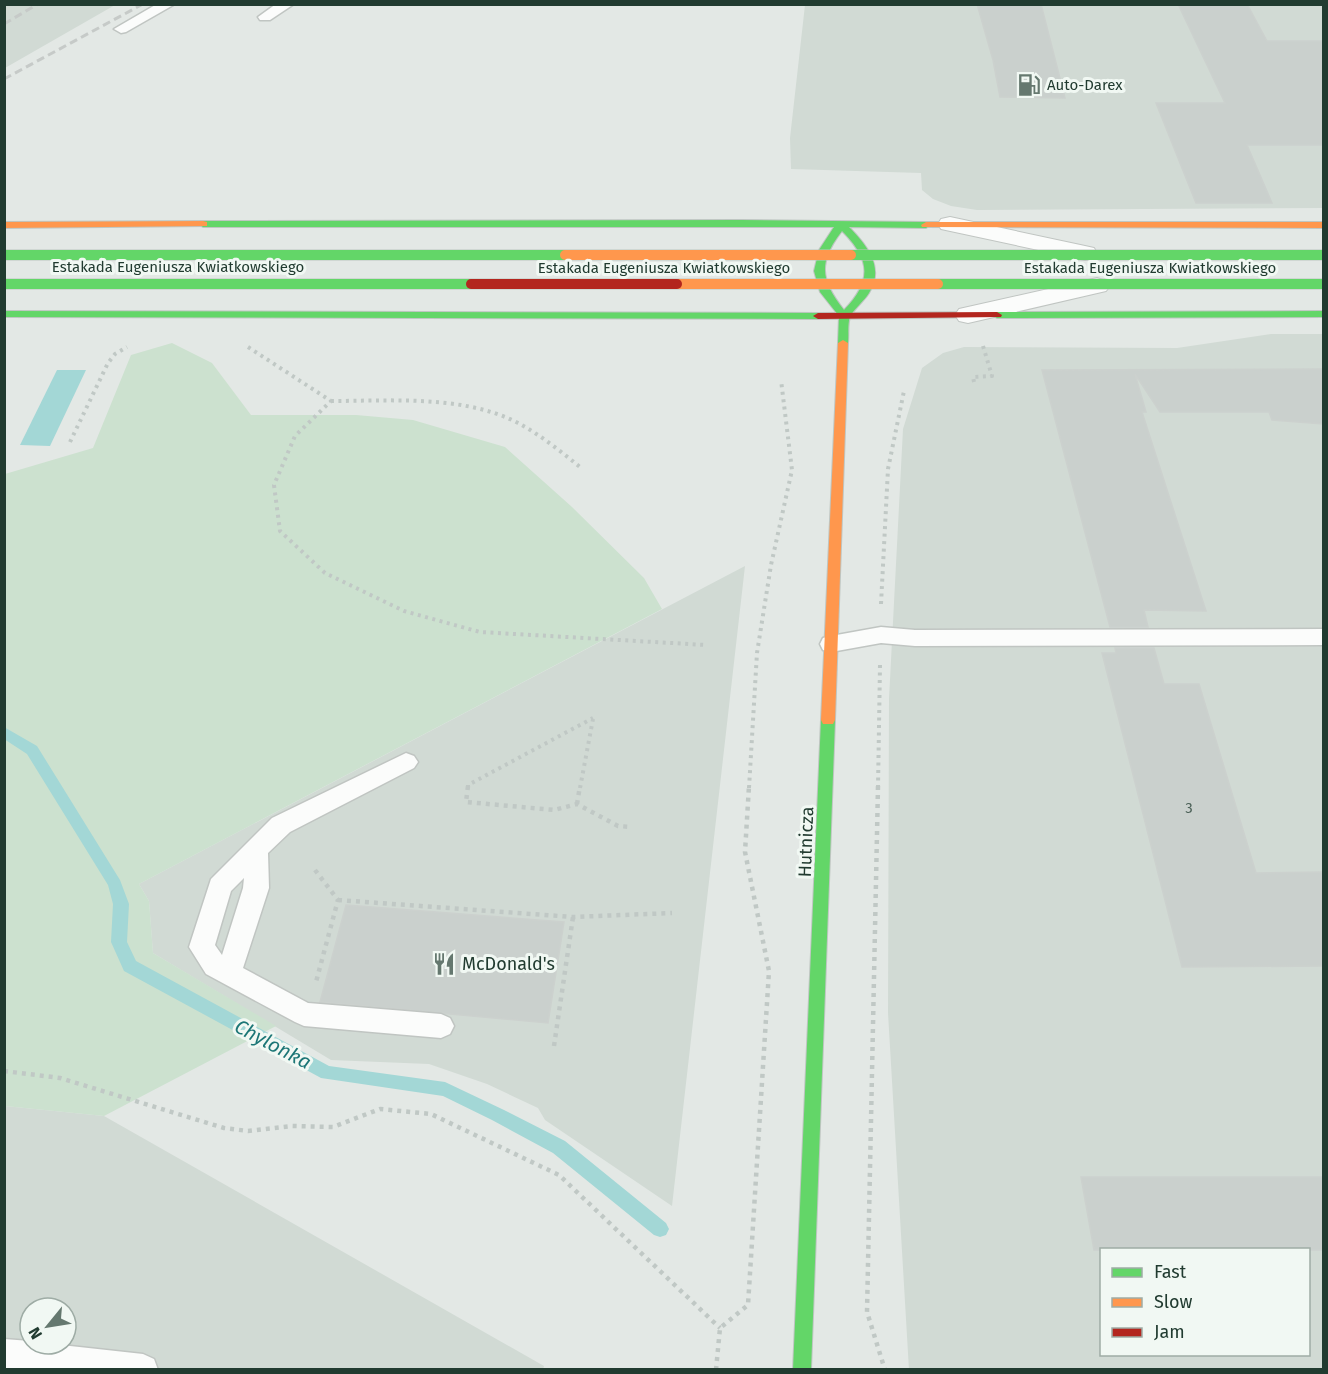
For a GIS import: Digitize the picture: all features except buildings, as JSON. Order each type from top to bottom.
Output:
[{"type":"main road","points":[[4,225],[1322,225]]},
{"type":"main road","points":[[841,225],[854,236],[867,254],[873,268],[868,292],[861,303],[844,316]]},
{"type":"main road","points":[[841,225],[825,244],[817,268],[821,289],[844,316]]},
{"type":"main road","name":"Estakada Eugeniusza Kwiatkowskiego","points":[[4,255],[1323,255]]},
{"type":"main road","name":"Estakada Eugeniusza Kwiatkowskiego","points":[[4,284],[1323,284]]},
{"type":"main road","points":[[4,314],[844,316],[1323,314]]},
{"type":"main road","name":"Hutnicza","points":[[802,1370],[844,316]]},
{"type":"street","points":[[950,224],[1094,255],[1323,255]]},
{"type":"street","points":[[968,315],[1104,284],[1323,284]]},
{"type":"lane","points":[[121,29],[168,4]]},
{"type":"lane","points":[[265,17],[287,4]]},
{"type":"lane","points":[[831,644],[881,635],[915,638],[1323,637]]},
{"type":"lane","points":[[406,762],[281,825],[256,853],[220,886],[202,947],[214,966],[304,1014],[441,1026]]},
{"type":"lane","points":[[229,973],[256,888],[256,853]]},
{"type":"lane","points":[[4,1354],[143,1370]]},
{"type":"path","points":[[70,442],[108,363],[115,354],[135,344]]},
{"type":"path","points":[[242,344],[331,401],[410,402],[460,407],[501,415],[538,434],[580,467]]},
{"type":"path","points":[[974,382],[973,377],[992,376],[986,354]]},
{"type":"path","points":[[716,1370],[720,1328],[748,1305],[759,1158],[769,970],[745,852],[757,652],[771,565],[792,470],[781,380]]},
{"type":"path","points":[[885,1370],[867,1312],[882,556],[888,469],[904,391]]},
{"type":"path","points":[[331,401],[295,436],[274,485],[280,531],[325,573],[404,610],[480,632],[706,645]]},
{"type":"path","points":[[577,804],[593,718],[468,784],[466,802],[554,810],[577,804],[618,826],[632,827]]},
{"type":"path","points":[[315,870],[338,900],[573,917],[672,913]]},
{"type":"path","points":[[304,1014],[310,1004],[338,900]]},
{"type":"path","points":[[554,1046],[573,917]]},
{"type":"path","points":[[4,1071],[60,1078],[224,1128],[240,1130],[292,1126],[333,1127],[380,1109],[431,1114],[559,1175],[720,1328]]},
{"type":"shaded area","points":[[5,4],[115,4],[115,5],[5,68]]},
{"type":"shaded area","points":[[805,5],[1323,5],[1323,208],[977,210],[951,206],[933,199],[922,190],[921,173],[791,169],[790,138]]},
{"type":"shaded area","points":[[1271,334],[1323,334],[1323,1369],[909,1370],[888,1013],[889,699],[903,429],[922,368],[943,353],[964,347],[1177,348]]},
{"type":"shaded area","points":[[745,566],[672,1206],[545,1120],[538,1108],[487,1084],[429,1064],[331,1060],[153,953],[149,901],[139,884]]},
{"type":"shaded area","points":[[5,1106],[104,1116],[544,1366],[543,1370],[5,1370]]},
{"type":"green space","points":[[172,343],[212,363],[251,415],[356,415],[413,420],[505,447],[572,507],[644,578],[662,609],[139,884],[149,901],[153,953],[276,1026],[104,1116],[5,1106],[5,474],[93,448],[131,355]]},
{"type":"water","points":[[57,370],[86,370],[50,446],[20,445]]},
{"type":"waterway","name":"Chylonka","points":[[4,732],[32,750],[115,884],[121,904],[119,942],[130,966],[327,1073],[445,1089],[498,1115],[559,1147],[660,1229]]},
{"type":"railway","points":[[4,24],[38,4]]},
{"type":"railway","points":[[4,79],[143,4]]},
{"type":"traffic: fast","points":[[203,224],[926,225]]},
{"type":"traffic: fast","points":[[843,343],[844,316],[826,292],[819,271],[824,250],[841,225],[862,248],[871,270],[870,281],[865,292],[844,316]]},
{"type":"traffic: fast","points":[[4,255],[565,255]]},
{"type":"traffic: fast","points":[[851,255],[1324,255]]},
{"type":"traffic: fast","points":[[4,284],[471,284]]},
{"type":"traffic: fast","points":[[938,284],[1324,284]]},
{"type":"traffic: fast","points":[[4,314],[818,316]]},
{"type":"traffic: fast","points":[[997,315],[1324,314]]},
{"type":"traffic: fast","points":[[802,1370],[828,720]]},
{"type":"traffic: slow","points":[[4,225],[203,224]]},
{"type":"traffic: slow","points":[[926,225],[1324,225]]},
{"type":"traffic: slow","points":[[565,255],[851,255]]},
{"type":"traffic: slow","points":[[677,284],[938,284]]},
{"type":"traffic: slow","points":[[828,720],[843,343]]},
{"type":"traffic: jam","points":[[471,284],[677,284]]},
{"type":"traffic: jam","points":[[818,316],[997,315]]},
{"type":"place","name":"Auto-Darex","points":[[1029,85]]},
{"type":"place","name":"McDonald's","points":[[444,964]]}]
